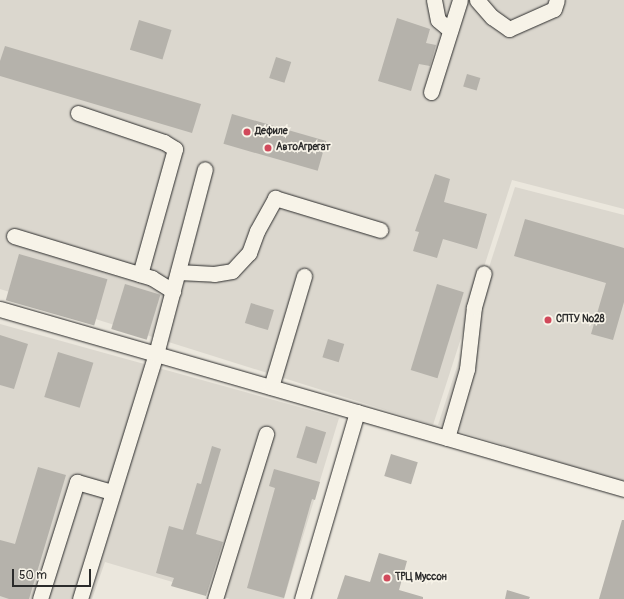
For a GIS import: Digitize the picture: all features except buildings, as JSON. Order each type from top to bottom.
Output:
[{"type":"lane","points":[[434,0],[438,20],[450,30]]},
{"type":"lane","points":[[431,92],[460,0]]},
{"type":"lane","points":[[476,0],[492,17],[510,28],[554,9],[557,0]]},
{"type":"lane","points":[[78,112],[164,142],[175,149],[140,274]]},
{"type":"lane","points":[[80,599],[156,354],[205,169]]},
{"type":"lane","points":[[178,272],[214,274],[232,270],[250,253],[257,231],[275,198],[380,230]]},
{"type":"lane","points":[[14,236],[152,278],[173,291]]},
{"type":"lane","points":[[447,438],[466,369],[474,307],[484,273]]},
{"type":"lane","points":[[271,387],[304,276]]},
{"type":"lane","points":[[0,309],[624,489]]},
{"type":"lane","points":[[302,599],[357,412]]},
{"type":"lane","points":[[215,599],[266,434]]},
{"type":"lane","points":[[40,599],[77,482],[113,492]]},
{"type":"shaded area","points":[[0,0],[624,0],[624,209],[512,180],[433,425],[0,289]]},
{"type":"shaded area","name":"СПТУ №28","points":[[515,187],[624,215],[624,482],[438,425]]},
{"type":"shaded area","points":[[0,324],[339,418],[284,599],[230,599],[105,562],[92,599],[0,599]]},
{"type":"place","name":"Дефиле","points":[[247,132]]},
{"type":"place","name":"АвтоАгрегат","points":[[268,148]]},
{"type":"place","name":"СПТУ №28","points":[[548,320]]},
{"type":"place","name":"ТРЦ Муссон","points":[[387,578]]}]
